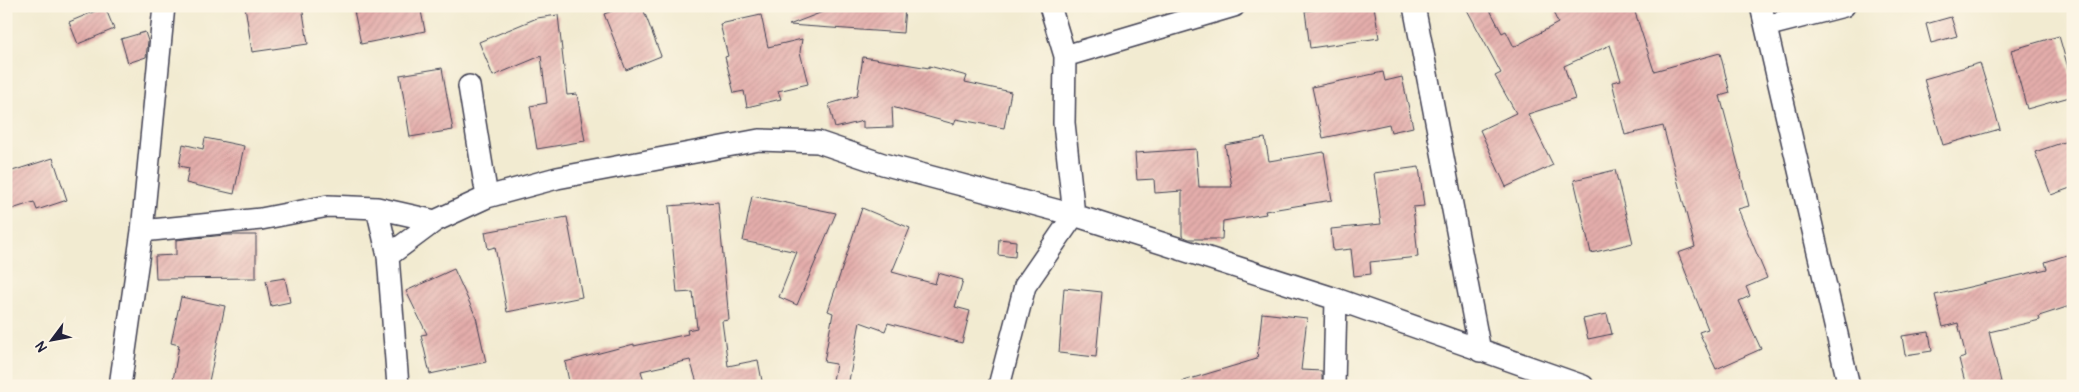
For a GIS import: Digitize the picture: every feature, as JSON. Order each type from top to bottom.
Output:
[{"type":"street","points":[[120,386],[142,231],[164,6]]},
{"type":"street","points":[[999,386],[1025,286],[1074,215],[1064,123],[1065,56],[1050,6]]},
{"type":"street","points":[[1065,56],[1234,6]]},
{"type":"street","points":[[1414,6],[1480,351]]},
{"type":"street","points":[[1844,6],[1763,16],[1849,386]]},
{"type":"street","points":[[469,86],[487,197]]},
{"type":"street","points":[[388,256],[435,221],[487,197],[557,178],[759,140],[818,142],[883,164],[1074,215],[1336,299],[1584,386]]},
{"type":"street","points":[[142,231],[261,218],[328,206],[377,208],[435,221]]},
{"type":"street","points":[[377,208],[388,256],[398,386]]},
{"type":"street","points":[[1334,386],[1336,299]]},
{"type":"building","points":[[245,6],[302,6],[308,44],[252,52]]},
{"type":"building","points":[[353,6],[420,6],[425,31],[361,44]]},
{"type":"building","points":[[625,6],[642,6],[661,56],[626,70],[604,14]]},
{"type":"building","points":[[838,6],[905,6],[903,33],[789,25]]},
{"type":"building","points":[[1339,6],[1374,6],[1379,38],[1310,48],[1305,11]]},
{"type":"building","points":[[1465,6],[1488,6],[1502,33],[1506,31],[1514,47],[1558,23],[1554,14],[1571,6],[1633,6],[1654,71],[1720,53],[1730,93],[1720,96],[1749,206],[1738,209],[1767,278],[1746,287],[1750,296],[1739,301],[1761,349],[1716,369],[1699,332],[1708,329],[1678,253],[1695,247],[1663,126],[1625,135],[1612,82],[1621,80],[1610,45],[1564,66],[1575,99],[1528,114],[1553,165],[1506,187],[1480,130],[1516,113],[1495,76],[1501,73]]},
{"type":"building","points":[[105,7],[114,29],[78,44],[69,22]]},
{"type":"building","points":[[558,15],[567,95],[577,94],[585,141],[537,149],[530,106],[547,103],[541,56],[493,76],[479,42],[537,18]]},
{"type":"building","points":[[761,15],[768,47],[802,39],[800,52],[808,84],[778,91],[781,99],[747,107],[744,91],[734,93],[725,57],[728,56],[720,24]]},
{"type":"building","points":[[1951,17],[1957,36],[1931,43],[1926,24]]},
{"type":"building","points":[[145,32],[148,41],[146,57],[128,63],[121,39]]},
{"type":"building","points":[[2059,36],[2073,85],[2073,96],[2027,109],[2011,50]]},
{"type":"building","points":[[863,57],[929,68],[929,66],[967,76],[965,82],[1011,92],[1004,128],[956,119],[954,124],[892,107],[893,127],[863,128],[863,121],[835,128],[829,104],[857,96]]},
{"type":"building","points":[[1980,63],[2000,129],[1943,145],[1924,79]]},
{"type":"building","points":[[442,68],[453,130],[410,137],[400,75]]},
{"type":"building","points":[[1383,72],[1385,81],[1402,77],[1413,127],[1391,132],[1389,124],[1323,138],[1312,87]]},
{"type":"building","points":[[205,138],[244,146],[234,194],[186,183],[189,168],[179,166],[183,144],[203,149]]},
{"type":"building","points":[[1265,138],[1269,161],[1324,152],[1332,200],[1265,211],[1266,214],[1223,221],[1222,239],[1189,239],[1182,236],[1182,191],[1155,193],[1154,179],[1137,180],[1135,153],[1196,149],[1199,187],[1232,187],[1225,145]]},
{"type":"building","points":[[2073,139],[2073,187],[2051,195],[2035,152]]},
{"type":"building","points":[[53,158],[67,200],[37,210],[34,202],[6,211],[6,173]]},
{"type":"building","points":[[1419,167],[1424,206],[1413,207],[1418,257],[1370,262],[1371,274],[1354,276],[1351,249],[1333,251],[1331,229],[1381,224],[1374,173]]},
{"type":"building","points":[[1615,170],[1633,243],[1591,253],[1574,180]]},
{"type":"building","points":[[752,196],[836,213],[797,305],[779,297],[797,252],[743,241]]},
{"type":"building","points":[[718,202],[729,320],[722,321],[728,366],[758,360],[762,381],[740,386],[698,386],[690,360],[641,371],[645,386],[570,386],[565,362],[634,344],[634,346],[688,334],[687,330],[697,328],[693,292],[677,293],[669,206]]},
{"type":"building","points":[[862,208],[910,228],[892,272],[935,284],[938,273],[963,280],[955,307],[970,311],[962,343],[888,323],[885,331],[860,322],[848,386],[832,386],[836,364],[824,362],[833,313],[828,311]]},
{"type":"building","points":[[567,217],[582,297],[507,312],[495,247],[488,249],[485,232]]},
{"type":"building","points":[[225,235],[256,235],[256,278],[156,279],[155,256],[176,255],[176,240]]},
{"type":"building","points":[[999,239],[1016,241],[1015,257],[998,255]]},
{"type":"building","points":[[2073,253],[2073,305],[2039,316],[2040,320],[1989,332],[2002,386],[1966,386],[1959,359],[1966,357],[1958,323],[1943,327],[1935,295],[2047,269],[2045,262]]},
{"type":"building","points":[[454,269],[476,317],[486,362],[430,374],[421,335],[427,334],[406,291]]},
{"type":"building","points":[[285,278],[290,302],[271,306],[266,281]]},
{"type":"building","points":[[1064,288],[1102,292],[1096,357],[1059,353]]},
{"type":"building","points":[[181,297],[225,306],[208,386],[172,386],[179,345],[171,343]]},
{"type":"building","points":[[1262,313],[1307,318],[1301,370],[1322,371],[1322,386],[1184,386],[1183,381],[1257,359]]},
{"type":"building","points":[[1607,314],[1612,334],[1588,339],[1583,319]]},
{"type":"building","points":[[1929,332],[1932,351],[1905,355],[1902,336]]}]
